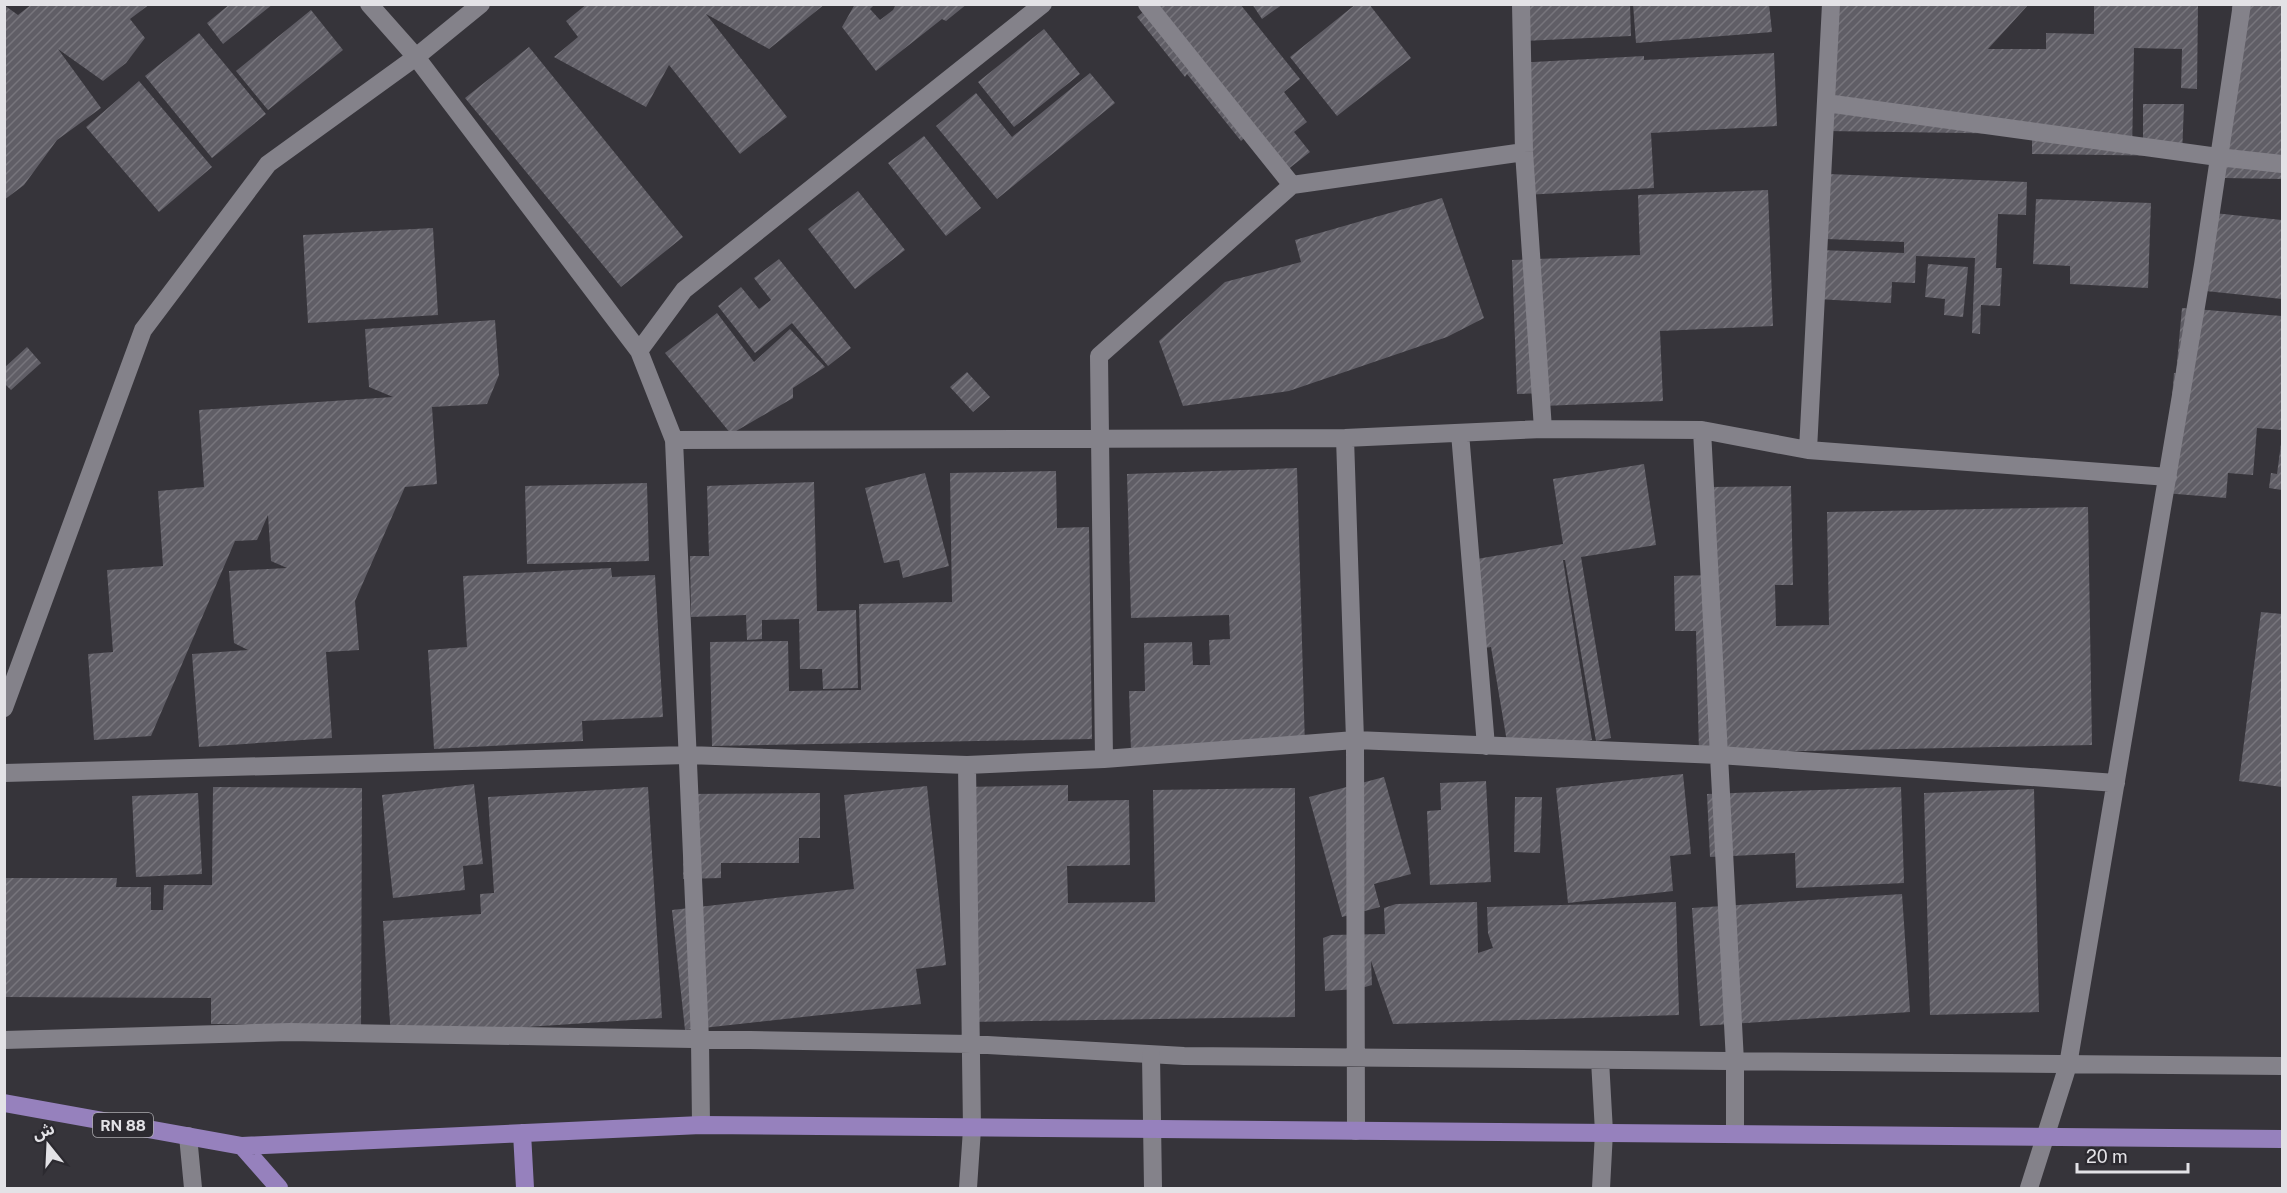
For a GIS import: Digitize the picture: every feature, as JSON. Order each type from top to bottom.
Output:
[{"type":"main road","name":"RN 88","points":[[4,1103],[242,1146]]},
{"type":"main road","points":[[242,1146],[701,1125],[2283,1139]]},
{"type":"main road","points":[[522,1133],[525,1188]]},
{"type":"main road","points":[[242,1146],[279,1188]]},
{"type":"street","points":[[369,4],[416,57],[639,351],[674,440],[700,1040],[701,1125]]},
{"type":"street","points":[[4,708],[143,330],[268,164],[416,57],[481,4]]},
{"type":"street","points":[[639,351],[684,290],[1043,4]]},
{"type":"street","points":[[1147,4],[1292,185]]},
{"type":"street","points":[[1521,4],[1524,152],[1543,429]]},
{"type":"street","points":[[1808,450],[1831,4]]},
{"type":"street","points":[[2030,1188],[2044,1136],[2068,1065],[2203,265],[2242,4]]},
{"type":"street","points":[[1826,103],[2283,164]]},
{"type":"street","points":[[1104,759],[1099,356],[1292,185],[1524,152]]},
{"type":"street","points":[[674,440],[1345,438],[1543,429],[1702,430],[1808,450],[2168,477]]},
{"type":"street","points":[[1702,430],[1735,1062],[1735,1134]]},
{"type":"street","points":[[1460,433],[1486,746]]},
{"type":"street","points":[[1345,438],[1355,740],[1356,1131]]},
{"type":"street","points":[[4,773],[688,755],[967,765],[1104,759],[1355,740],[1719,755],[2116,783]]},
{"type":"street","points":[[967,765],[972,1129],[968,1188]]},
{"type":"street","points":[[4,1040],[290,1032],[970,1044],[1151,1055],[2283,1066]]},
{"type":"street","points":[[1151,1055],[1153,1188]]},
{"type":"street","points":[[1600,1060],[1604,1132],[1601,1188]]},
{"type":"street","points":[[188,1136],[193,1188]]},
{"type":"building","points":[[32,4],[150,4],[130,19],[145,38],[126,63],[103,81],[58,49],[101,108],[57,140],[24,185],[4,200],[4,5],[18,15]]},
{"type":"building","points":[[230,4],[273,4],[223,44],[207,23]]},
{"type":"building","points":[[587,4],[825,4],[769,49],[706,14],[787,117],[740,154],[669,65],[646,107],[554,57],[578,37],[566,21]]},
{"type":"building","points":[[855,4],[875,4],[870,9],[880,20],[893,10],[896,4],[967,4],[946,21],[942,19],[876,71],[842,27]]},
{"type":"building","points":[[1153,4],[1240,4],[1300,79],[1284,92],[1307,122],[1294,132],[1310,152],[1282,174],[1249,134],[1241,141],[1137,17]]},
{"type":"building","points":[[1252,4],[1283,4],[1262,19]]},
{"type":"building","points":[[1356,4],[1369,4],[1411,58],[1337,116],[1290,57]]},
{"type":"building","points":[[1515,4],[1630,4],[1631,36],[1524,41]]},
{"type":"building","points":[[1633,4],[1769,4],[1772,32],[1636,43]]},
{"type":"building","points":[[1828,4],[2029,4],[1988,49],[2046,49],[2046,33],[2094,34],[2094,4],[2198,4],[2197,89],[2181,88],[2182,49],[2134,48],[2132,152],[2143,152],[2143,104],[2184,104],[2182,156],[2032,154],[2032,134],[1826,131]]},
{"type":"building","points":[[2232,4],[2282,4],[2282,179],[2224,178],[2231,89]]},
{"type":"building","points":[[311,10],[343,50],[268,110],[236,71]]},
{"type":"building","points":[[1044,29],[1080,74],[1014,127],[978,82]]},
{"type":"building","points":[[199,33],[266,114],[212,158],[145,76]]},
{"type":"building","points":[[529,47],[683,237],[621,287],[465,98]]},
{"type":"building","points":[[1774,53],[1777,126],[1651,133],[1654,188],[1524,195],[1517,63],[1644,56],[1644,60]]},
{"type":"building","points":[[1090,73],[1115,103],[997,199],[936,126],[976,93],[1012,137]]},
{"type":"building","points":[[139,81],[212,167],[159,212],[86,127]]},
{"type":"building","points":[[924,136],[981,208],[946,236],[888,163]]},
{"type":"building","points":[[1828,174],[2027,182],[2026,215],[1998,214],[1996,268],[2002,268],[2000,306],[1981,305],[1980,334],[1972,333],[1975,258],[1916,256],[1915,283],[1892,282],[1891,303],[1816,299],[1819,250],[1904,253],[1904,242],[1826,239]]},
{"type":"building","points":[[1768,190],[1773,326],[1660,331],[1663,401],[1543,406],[1543,393],[1517,394],[1512,260],[1640,255],[1638,195]]},
{"type":"building","points":[[858,191],[905,250],[855,289],[808,229]]},
{"type":"building","points":[[1442,198],[1484,318],[1447,337],[1289,391],[1183,406],[1159,341],[1225,282],[1301,262],[1295,240]]},
{"type":"building","points":[[2036,199],[2151,203],[2148,288],[2070,284],[2070,266],[2033,264]]},
{"type":"building","points":[[2204,212],[2282,220],[2282,299],[2196,290]]},
{"type":"building","points":[[433,228],[438,315],[308,323],[303,235]]},
{"type":"building","points":[[779,259],[851,348],[828,366],[792,323],[755,353],[718,306],[741,287],[759,309],[771,300],[754,278]]},
{"type":"building","points":[[1928,264],[1968,267],[1963,317],[1944,315],[1945,299],[1925,297]]},
{"type":"building","points":[[2182,308],[2282,316],[2282,430],[2257,428],[2253,475],[2228,473],[2226,498],[2164,493]]},
{"type":"building","points":[[717,313],[754,362],[790,329],[825,367],[793,388],[793,398],[731,434],[665,353]]},
{"type":"building","points":[[495,320],[499,375],[487,404],[432,407],[437,484],[405,487],[355,601],[359,650],[326,652],[332,738],[199,747],[192,654],[248,650],[234,643],[229,571],[287,568],[271,561],[268,515],[257,540],[235,541],[151,736],[94,740],[88,654],[113,652],[107,570],[163,566],[158,491],[204,487],[199,410],[393,397],[369,387],[365,329]]},
{"type":"building","points":[[27,347],[41,363],[11,390],[4,383],[4,368]]},
{"type":"building","points":[[967,372],[990,397],[973,412],[950,387]]},
{"type":"building","points":[[2281,444],[2282,490],[2269,488],[2271,473],[2277,474]]},
{"type":"building","points":[[1644,464],[1656,545],[1581,557],[1611,738],[1596,741],[1565,560],[1563,560],[1592,740],[1509,754],[1491,647],[1485,648],[1471,560],[1563,544],[1553,479]]},
{"type":"building","points":[[1297,468],[1305,746],[1131,751],[1129,691],[1145,691],[1144,643],[1192,642],[1193,665],[1210,665],[1209,640],[1230,639],[1229,615],[1131,618],[1127,474]]},
{"type":"building","points":[[1056,471],[1057,528],[1089,527],[1092,739],[712,746],[710,642],[788,641],[789,691],[861,690],[859,604],[952,602],[950,473]]},
{"type":"building","points":[[925,473],[949,566],[903,578],[899,560],[884,563],[865,488]]},
{"type":"building","points":[[814,482],[817,611],[856,610],[858,688],[823,689],[822,669],[800,669],[799,619],[762,620],[762,639],[747,640],[746,615],[691,617],[690,556],[709,556],[707,486]]},
{"type":"building","points":[[647,483],[649,561],[527,564],[525,486]]},
{"type":"building","points":[[1791,486],[1793,585],[1775,585],[1776,626],[1829,625],[1827,512],[2088,507],[2092,745],[1699,753],[1696,631],[1675,631],[1674,576],[1711,575],[1709,487]]},
{"type":"building","points":[[611,568],[612,577],[655,575],[663,717],[582,721],[583,741],[434,749],[428,650],[467,647],[463,576]]},
{"type":"building","points":[[2261,612],[2282,614],[2282,787],[2239,781]]},
{"type":"building","points":[[1683,774],[1691,854],[1670,856],[1673,891],[1568,903],[1556,788]]},
{"type":"building","points":[[1384,777],[1411,874],[1374,884],[1380,907],[1342,917],[1309,797]]},
{"type":"building","points":[[1486,781],[1491,882],[1430,885],[1427,811],[1441,810],[1440,783]]},
{"type":"building","points":[[474,784],[483,864],[463,866],[465,890],[393,898],[382,795]]},
{"type":"building","points":[[1068,785],[1068,801],[1129,800],[1130,865],[1067,866],[1068,903],[1155,902],[1153,790],[1295,788],[1295,1017],[965,1022],[962,787]]},
{"type":"building","points":[[927,786],[946,965],[916,969],[921,1004],[685,1030],[672,910],[854,889],[844,795]]},
{"type":"building","points":[[213,787],[362,788],[361,1035],[241,1024],[211,1024],[211,998],[4,997],[4,878],[117,878],[116,887],[151,887],[151,910],[163,910],[164,885],[212,885]]},
{"type":"building","points":[[648,787],[662,1018],[391,1036],[383,921],[481,914],[480,894],[494,893],[488,797]]},
{"type":"building","points":[[1901,787],[1904,883],[1796,888],[1795,853],[1710,857],[1707,794]]},
{"type":"building","points":[[2034,789],[2039,1012],[1930,1015],[1924,793]]},
{"type":"building","points":[[198,793],[202,874],[136,877],[132,796]]},
{"type":"building","points":[[820,793],[820,838],[799,838],[799,863],[721,863],[721,878],[683,879],[684,794]]},
{"type":"building","points":[[1515,797],[1542,797],[1540,853],[1514,852]]},
{"type":"building","points":[[1902,894],[1910,1012],[1700,1026],[1692,908]]},
{"type":"building","points":[[1477,902],[1478,953],[1493,948],[1488,933],[1487,907],[1676,902],[1679,1015],[1393,1024],[1371,961],[1372,985],[1358,989],[1325,991],[1323,938],[1331,935],[1385,934],[1384,908],[1396,904]]}]
